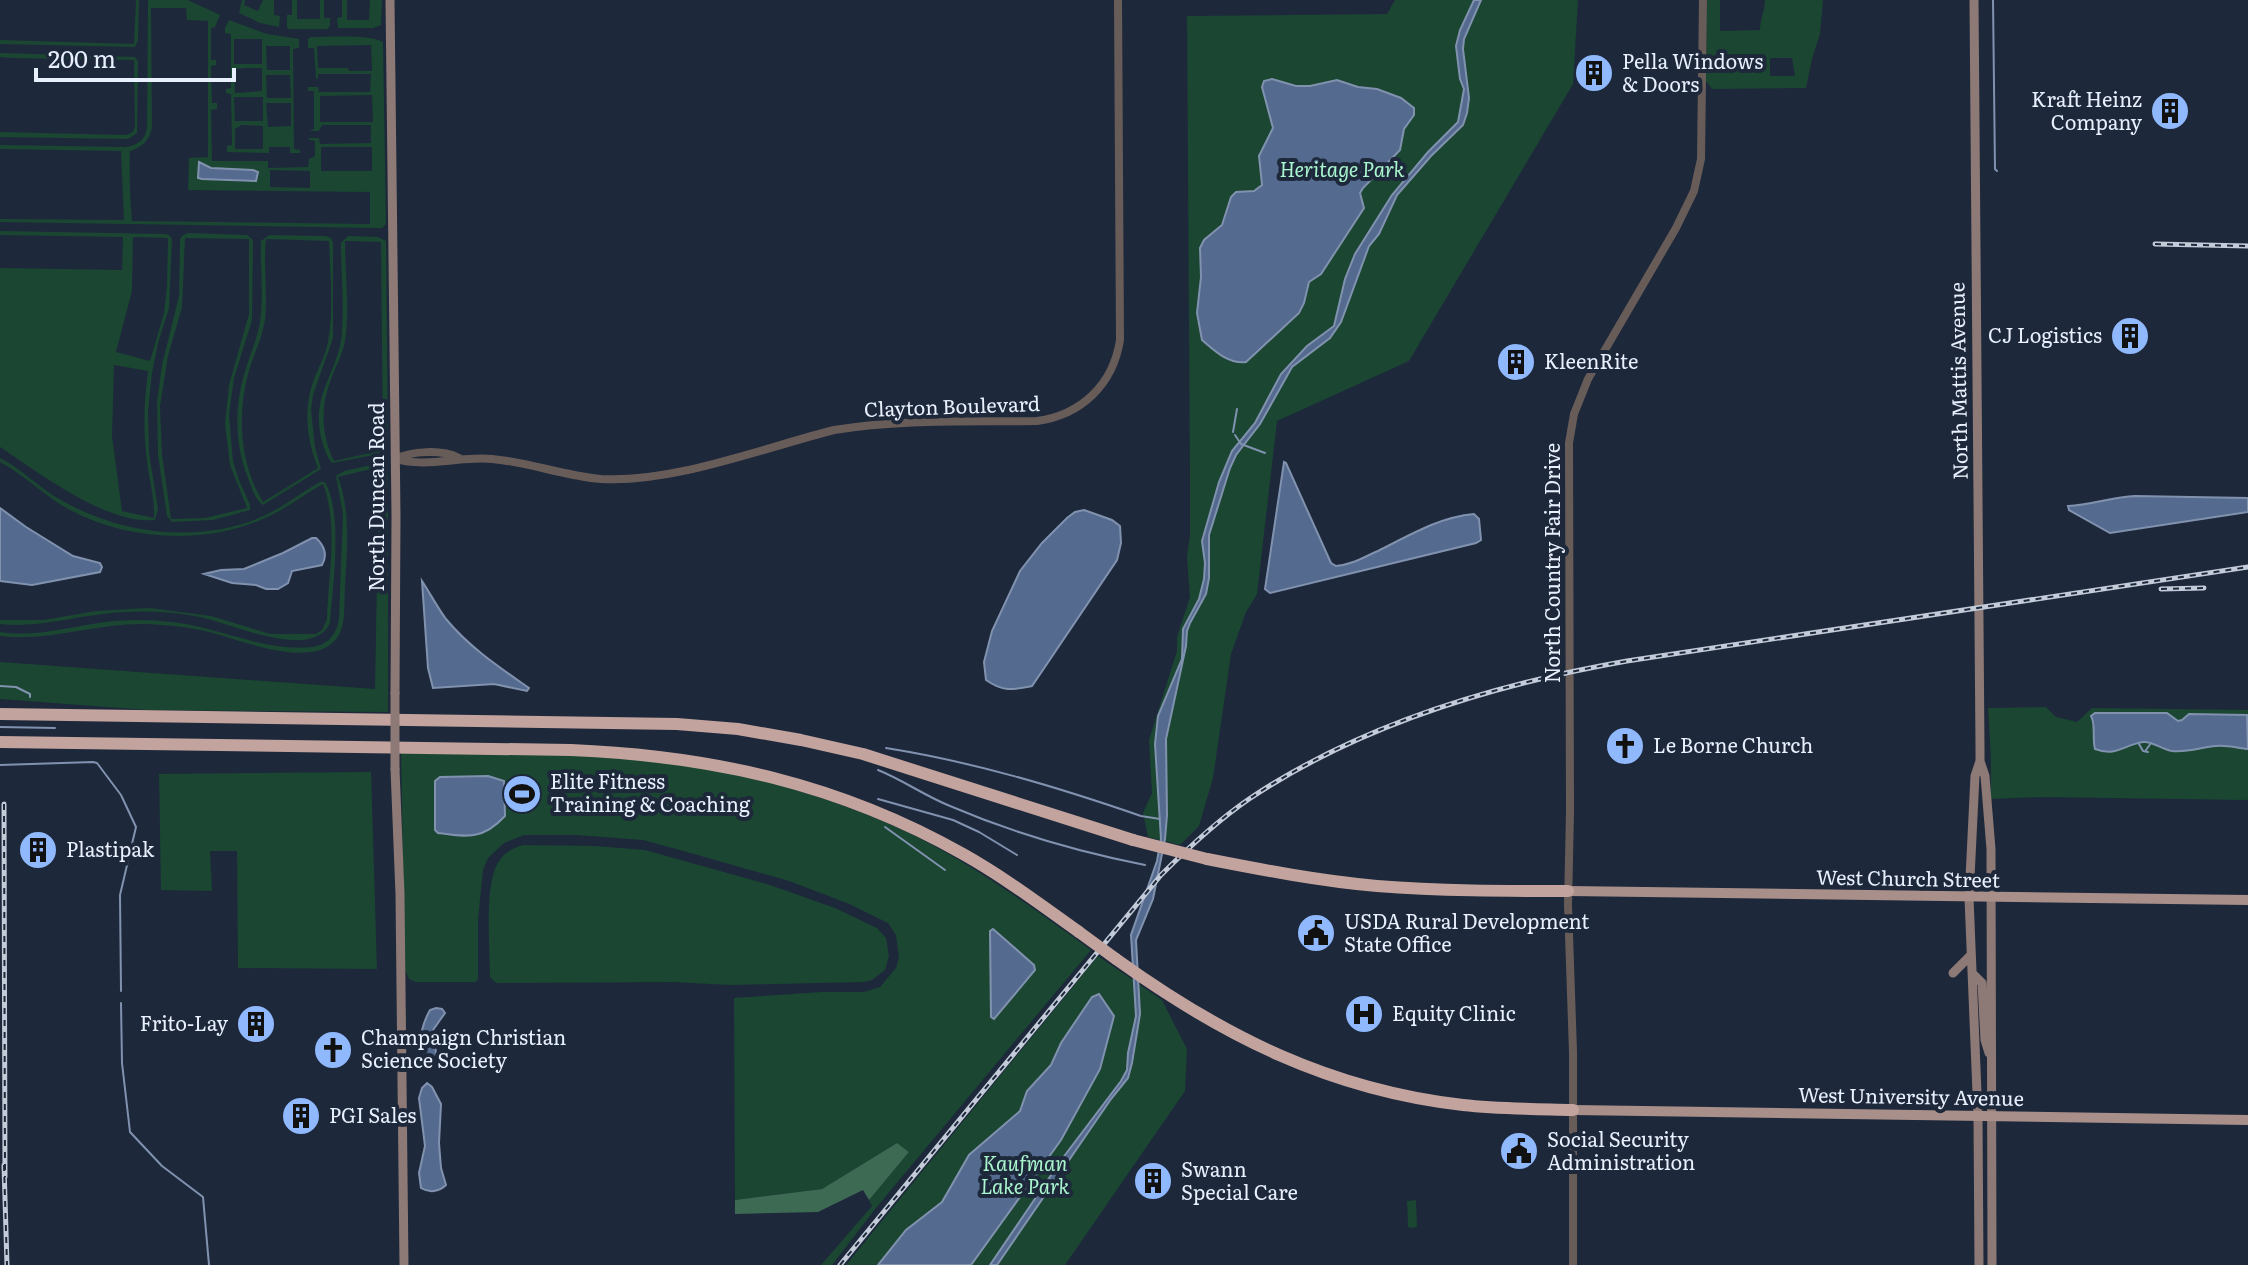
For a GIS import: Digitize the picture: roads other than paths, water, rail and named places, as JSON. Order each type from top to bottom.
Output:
[{"type":"highway","points":[[0,706],[52,715]]},
{"type":"highway","points":[[0,714],[677,724],[738,729],[863,754],[1133,840],[1207,859],[1292,875],[1377,886],[1568,891]]},
{"type":"highway","points":[[0,744],[571,750],[655,755],[726,766],[810,788],[894,819],[940,842],[988,869],[1176,1001],[1260,1047],[1322,1072],[1380,1090],[1434,1101],[1496,1108],[1573,1110]]},
{"type":"main road","name":"North Duncan Road","points":[[390,0],[395,769],[400,894],[404,1265]]},
{"type":"main road","name":"North Mattis Avenue","points":[[1974,0],[1980,761],[1985,776],[1992,898],[1992,1265]]},
{"type":"main road","name":"North Mattis Avenue","points":[[1979,1265],[1978,1117],[1969,898],[1975,776],[1980,761]]},
{"type":"main road","name":"West Church Street","points":[[1568,891],[2248,900]]},
{"type":"main road","points":[[1953,973],[1971,955]]},
{"type":"main road","points":[[1972,973],[1982,983],[1985,1040],[1993,1068]]},
{"type":"main road","name":"West University Avenue","points":[[1573,1110],[2248,1120]]},
{"type":"street","name":"Clayton Boulevard","points":[[395,459],[410,454],[450,453],[459,458],[512,461],[591,478],[642,478],[685,470],[834,430],[887,423],[1037,421],[1060,416],[1083,404],[1099,390],[1111,371],[1120,340],[1118,0]]},
{"type":"street","name":"North Country Fair Drive","points":[[1573,1265],[1568,891],[1571,425],[1588,379],[1676,228],[1694,191],[1701,159],[1703,0]]},
{"type":"water","points":[[1474,0],[1481,0],[1464,39],[1469,98],[1463,125],[1397,195],[1379,234],[1369,246],[1341,322],[1330,338],[1292,367],[1260,424],[1230,468],[1209,535],[1206,594],[1187,631],[1186,646],[1166,739],[1165,839],[1153,899],[1136,940],[1140,1014],[1128,1078],[997,1265],[990,1265],[1127,1070],[1136,1016],[1131,935],[1157,861],[1161,839],[1155,744],[1158,716],[1182,659],[1183,629],[1199,599],[1205,563],[1202,541],[1219,482],[1232,451],[1255,423],[1281,374],[1307,346],[1334,326],[1345,279],[1355,254],[1392,195],[1458,122],[1464,89],[1456,46]]},
{"type":"water","points":[[1272,79],[1296,86],[1337,80],[1377,89],[1401,98],[1414,108],[1414,115],[1404,129],[1400,150],[1360,193],[1364,208],[1321,274],[1309,282],[1299,313],[1246,362],[1239,362],[1222,356],[1202,340],[1197,313],[1200,248],[1204,240],[1222,225],[1231,197],[1236,192],[1254,191],[1262,185],[1259,156],[1273,128],[1262,87],[1264,81]]},
{"type":"water","points":[[199,162],[211,168],[253,170],[258,172],[256,181],[198,178]]},
{"type":"water","points":[[1284,462],[1331,563],[1336,566],[1357,560],[1424,528],[1461,516],[1474,514],[1479,519],[1481,540],[1270,593],[1265,589]]},
{"type":"water","points":[[2135,496],[2248,498],[2248,512],[2110,533],[2069,510],[2068,506]]},
{"type":"water","points":[[0,508],[73,556],[100,563],[100,572],[32,585],[0,581]]},
{"type":"water","points":[[1084,510],[1120,526],[1121,543],[1117,560],[1032,686],[1008,689],[992,684],[986,680],[984,662],[992,631],[1020,571],[1067,518]]},
{"type":"water","points":[[316,538],[323,547],[325,558],[322,565],[292,571],[288,583],[278,589],[232,583],[204,574],[244,569]]},
{"type":"water","points":[[422,581],[464,639],[529,688],[527,691],[494,684],[433,688],[428,668]]},
{"type":"water","points":[[2095,713],[2167,713],[2178,721],[2189,714],[2247,715],[2248,749],[2220,746],[2178,751],[2143,742],[2115,751],[2103,751],[2095,749],[2091,716]]},
{"type":"water","points":[[488,776],[504,781],[505,816],[482,833],[438,833],[435,830],[435,781],[440,777]]},
{"type":"water","points":[[993,929],[1034,965],[1035,970],[994,1019],[991,1017],[990,931]]},
{"type":"water","points":[[1099,994],[1114,1016],[1100,1069],[1061,1140],[971,1265],[878,1265],[906,1230],[942,1202],[969,1155],[1020,1111],[1027,1091],[1051,1065],[1061,1043],[1092,997]]},
{"type":"water","points":[[436,1008],[445,1013],[433,1030],[437,1061],[427,1067],[421,1058],[420,1037],[430,1010]]},
{"type":"water","points":[[427,1083],[441,1104],[439,1143],[446,1185],[434,1191],[421,1188],[419,1173],[425,1146],[419,1098]]},
{"type":"waterway","points":[[1993,0],[1997,171]]},
{"type":"waterway","points":[[1233,432],[1237,409]]},
{"type":"waterway","points":[[1235,435],[1241,444],[1265,453]]},
{"type":"waterway","points":[[0,686],[16,687],[30,694],[30,697]]},
{"type":"waterway","points":[[0,727],[55,728]]},
{"type":"waterway","points":[[2146,750],[2151,743]]},
{"type":"waterway","points":[[2139,744],[2143,751],[2148,752]]},
{"type":"waterway","points":[[886,748],[983,768],[1160,819]]},
{"type":"waterway","points":[[0,765],[93,762],[97,763],[121,795],[136,827],[120,895],[121,991]]},
{"type":"waterway","points":[[878,770],[941,802],[998,825],[1071,848],[1145,865]]},
{"type":"waterway","points":[[878,799],[953,820],[1017,855]]},
{"type":"waterway","points":[[885,827],[945,870]]},
{"type":"waterway","points":[[121,1003],[122,1063],[130,1132],[162,1166],[203,1197],[209,1265]]},
{"type":"railway","points":[[2155,244],[2248,246]]},
{"type":"railway","points":[[840,1265],[1161,875],[1237,807],[1292,772],[1337,749],[1431,710],[1578,670],[2248,567]]},
{"type":"railway","points":[[2161,589],[2204,588]]},
{"type":"railway","points":[[4,804],[5,1177]]},
{"type":"railway","points":[[4,1165],[7,1265]]},
{"type":"place","name":"Pella Windows & Doors","points":[[1594,73]]},
{"type":"place","name":"Kraft Heinz Company","points":[[2170,111]]},
{"type":"place","name":"CJ Logistics","points":[[2130,336]]},
{"type":"place","name":"KleenRite","points":[[1516,362]]},
{"type":"place","name":"Le Borne Church","points":[[1625,746]]},
{"type":"place","name":"Elite Fitness Training & Coaching","points":[[522,794]]},
{"type":"place","name":"Plastipak","points":[[38,850]]},
{"type":"place","name":"USDA Rural Development State Office","points":[[1316,933]]},
{"type":"place","name":"Equity Clinic","points":[[1364,1014]]},
{"type":"place","name":"Frito-Lay","points":[[256,1024]]},
{"type":"place","name":"Champaign Christian Science Society","points":[[333,1050]]},
{"type":"place","name":"PGI Sales","points":[[301,1116]]},
{"type":"place","name":"Social Security Administration","points":[[1519,1151]]},
{"type":"place","name":"Swann Special Care","points":[[1153,1181]]},
{"type":"park label","name":"Heritage Park","points":[[1342,170]]},
{"type":"park label","name":"Kaufman Lake Park","points":[[1025,1176]]}]
